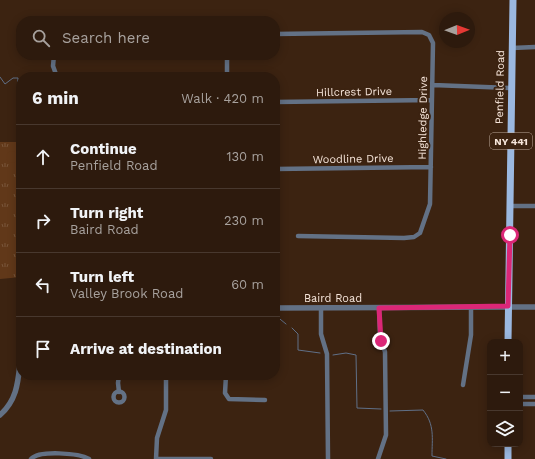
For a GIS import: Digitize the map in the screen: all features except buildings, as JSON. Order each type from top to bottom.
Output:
[{"type":"main road","name":"Penfield Road","points":[[508,339],[512,0]]},
{"type":"main road","points":[[508,447],[508,459]]},
{"type":"street","name":"Highledge Drive","points":[[280,34],[426,33],[431,37],[434,43],[430,204],[421,230],[416,236],[404,238],[298,236]]},
{"type":"street","points":[[512,48],[535,48]]},
{"type":"street","points":[[53,60],[55,72]]},
{"type":"street","points":[[227,72],[228,60]]},
{"type":"street","points":[[433,86],[511,88]]},
{"type":"street","name":"Hillcrest Drive","points":[[280,102],[432,100]]},
{"type":"street","name":"Woodline Drive","points":[[280,169],[431,168]]},
{"type":"street","points":[[510,206],[535,206]]},
{"type":"street","points":[[464,385],[471,335],[471,307]]},
{"type":"street","name":"Baird Road","points":[[280,308],[535,307]]},
{"type":"street","points":[[321,308],[321,334],[327,354],[328,459]]},
{"type":"street","points":[[378,459],[386,435],[385,352],[380,336],[379,308]]},
{"type":"street","points":[[0,415],[11,402],[17,391],[18,380]]},
{"type":"street","points":[[119,380],[119,392]]},
{"type":"street","points":[[166,380],[166,410],[157,438],[156,459],[211,459]]},
{"type":"street","points":[[226,380],[226,393],[229,400],[265,400]]},
{"type":"street","points":[[523,397],[535,397]]},
{"type":"street","points":[[523,404],[535,404]]},
{"type":"street","points":[[31,459],[37,455],[75,454],[89,459]]},
{"type":"green space","points":[[0,142],[16,142],[16,277],[0,279]]},
{"type":"green space","points":[[7,152],[16,152],[16,162],[7,162]]},
{"type":"waterway","points":[[0,77],[5,84],[13,78],[16,78]]},
{"type":"waterway","points":[[280,319],[286,324]]},
{"type":"waterway","points":[[292,328],[298,334],[298,350],[320,353]]},
{"type":"waterway","points":[[333,355],[346,353],[356,355],[357,408],[381,409]]},
{"type":"waterway","points":[[390,411],[423,410],[431,426],[432,456],[446,459]]},
{"type":"route","points":[[381,341],[379,331],[379,308],[508,306],[510,235]]}]
